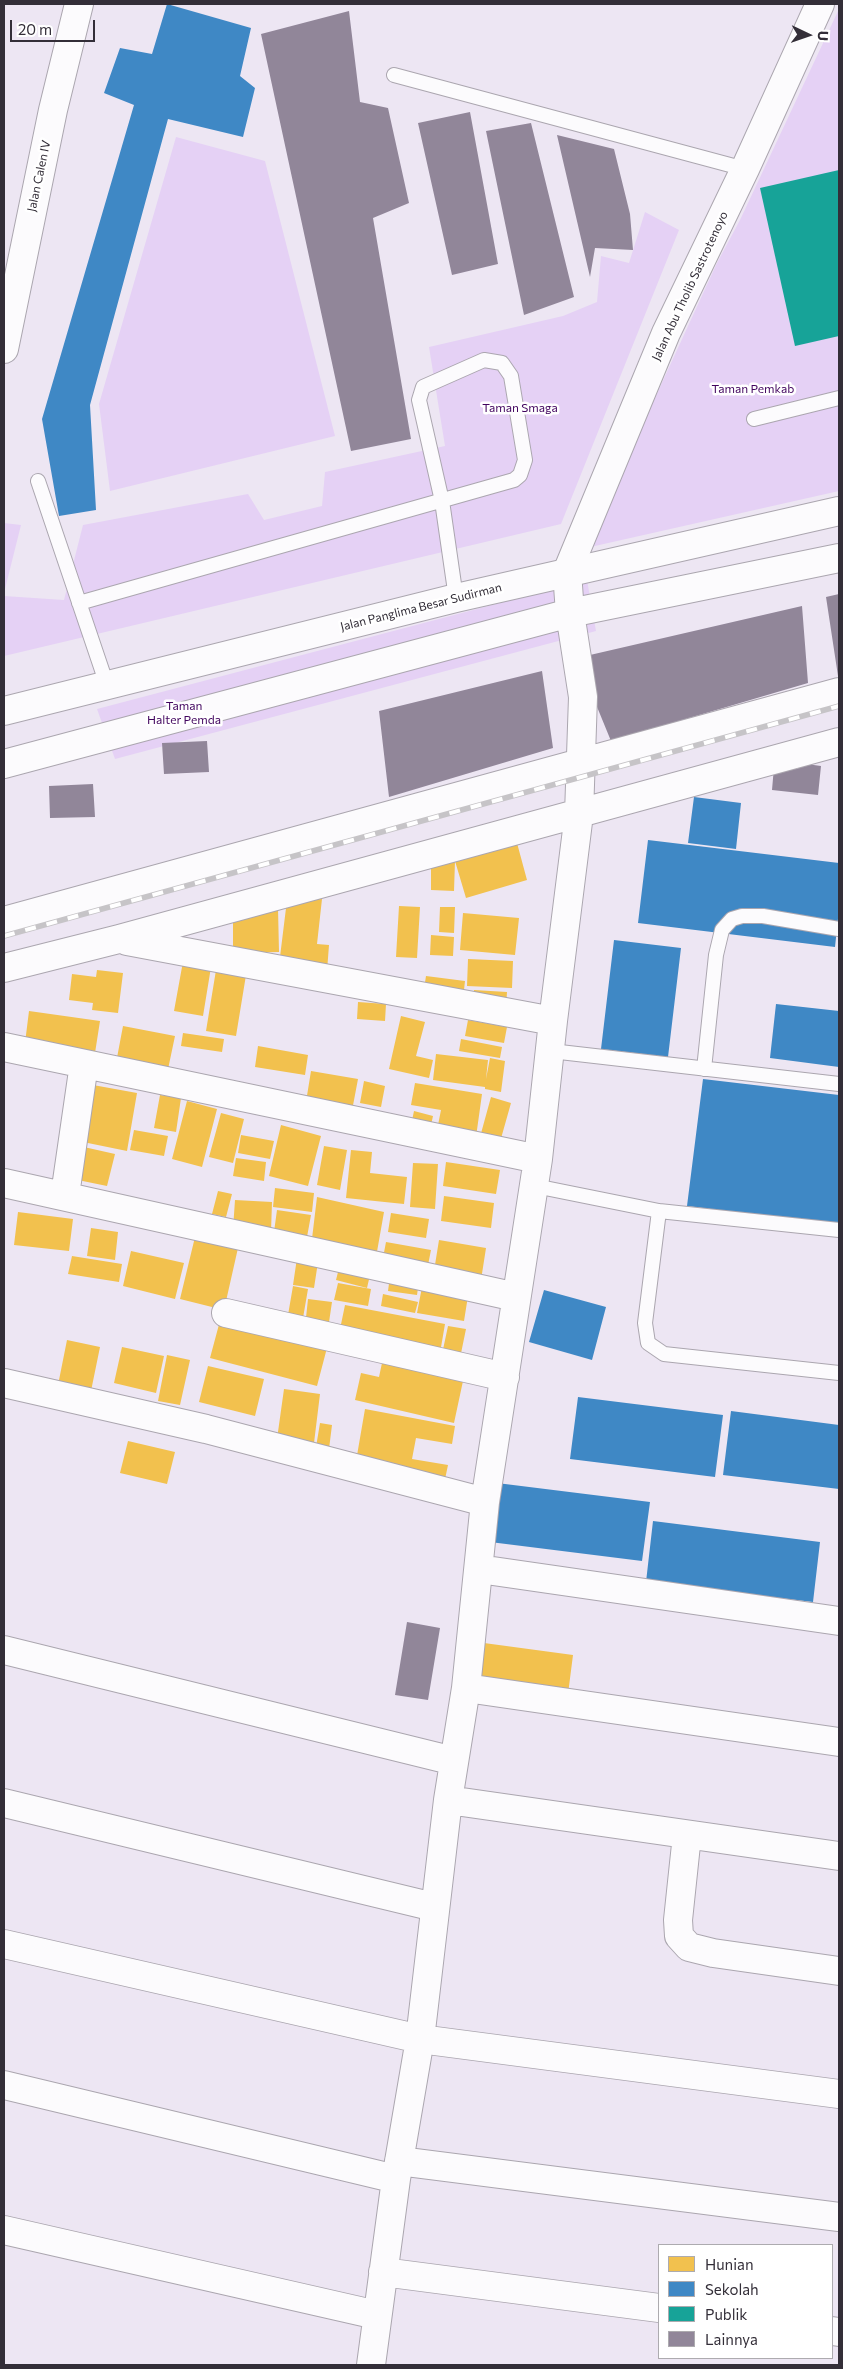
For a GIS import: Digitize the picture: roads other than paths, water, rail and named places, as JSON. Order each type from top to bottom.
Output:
[{"type":"street","name":"Jalan Calen IV","points":[[4,349],[52,110],[80,4]]},
{"type":"street","name":"Jalan Abu Tholib Sastrotenoyo","points":[[567,572],[666,334],[745,169],[820,4]]},
{"type":"street","name":"Jalan Panglima Besar Sudirman","points":[[4,711],[456,598],[839,511]]},
{"type":"street","points":[[4,764],[570,613],[839,558]]},
{"type":"street","points":[[371,2365],[398,2170],[420,2039],[448,1800],[466,1688],[485,1502],[535,1186],[553,1021],[579,814],[584,697],[570,613],[567,572]]},
{"type":"street","points":[[4,921],[839,692]]},
{"type":"street","points":[[4,968],[119,939],[839,742]]},
{"type":"street","points":[[119,939],[553,1021]]},
{"type":"street","points":[[4,1047],[538,1159]]},
{"type":"street","points":[[65,1195],[84,1064]]},
{"type":"street","points":[[4,1182],[516,1298]]},
{"type":"street","points":[[226,1314],[505,1377]]},
{"type":"street","points":[[4,1383],[206,1429],[485,1502]]},
{"type":"street","points":[[479,1569],[839,1621]]},
{"type":"street","points":[[4,1650],[454,1760]]},
{"type":"street","points":[[466,1688],[839,1742]]},
{"type":"street","points":[[448,1800],[839,1856]]},
{"type":"street","points":[[4,1803],[434,1907]]},
{"type":"street","points":[[687,1835],[678,1920],[679,1936],[689,1947],[713,1953],[839,1971]]},
{"type":"street","points":[[4,1944],[420,2039],[839,2094]]},
{"type":"street","points":[[4,2086],[398,2170],[839,2217]]},
{"type":"street","points":[[4,2230],[377,2315]]},
{"type":"street","points":[[383,2272],[658,2308]]},
{"type":"lane","points":[[394,76],[745,169]]},
{"type":"lane","points":[[79,603],[442,501],[514,480],[520,475],[525,460],[511,376],[502,363],[484,360],[423,387],[419,400],[442,501],[456,598]]},
{"type":"lane","points":[[754,419],[839,398]]},
{"type":"lane","points":[[38,481],[107,685]]},
{"type":"lane","points":[[704,1069],[716,955],[722,930],[732,919],[742,916],[763,916],[839,929]]},
{"type":"lane","points":[[551,1051],[839,1084]]},
{"type":"lane","points":[[535,1186],[659,1210],[839,1230]]},
{"type":"lane","points":[[659,1210],[645,1323],[648,1343],[664,1354],[839,1373]]},
{"type":"railway","points":[[4,936],[839,706]]},
{"type":"park label","name":"Taman Pemkab","points":[[753,389]]},
{"type":"park label","name":"Taman Smaga","points":[[520,408]]},
{"type":"park label","name":"Taman Halter Pemda","points":[[184,713]]}]
